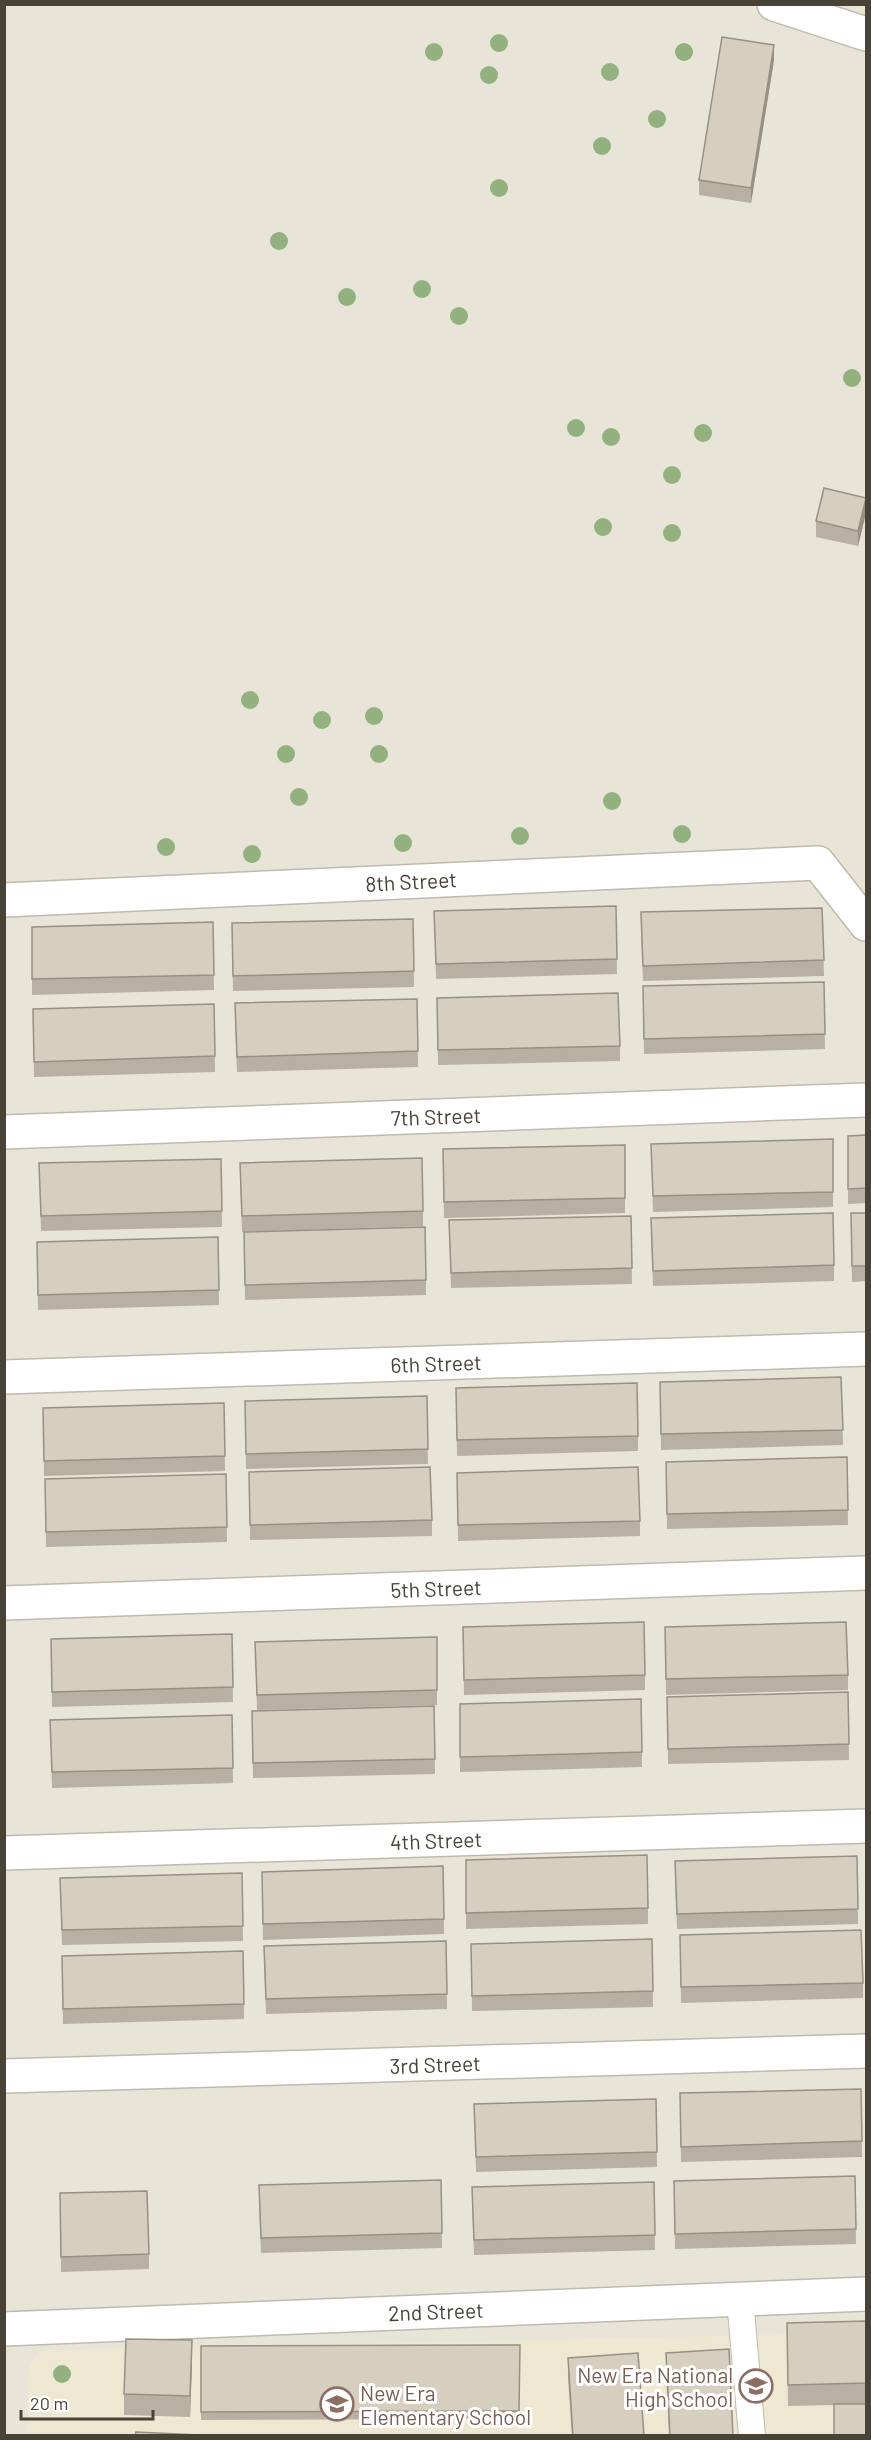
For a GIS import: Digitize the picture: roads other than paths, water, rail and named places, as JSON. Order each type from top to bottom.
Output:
[{"type":"street","points":[[774,4],[867,34]]},
{"type":"street","name":"8th Street","points":[[4,900],[818,863],[867,924]]},
{"type":"street","name":"7th Street","points":[[4,1132],[867,1100]]},
{"type":"street","name":"6th Street","points":[[4,1377],[867,1349]]},
{"type":"street","name":"5th Street","points":[[4,1603],[867,1573]]},
{"type":"street","name":"4th Street","points":[[4,1853],[867,1826]]},
{"type":"street","name":"3rd Street","points":[[4,2076],[867,2051]]},
{"type":"street","name":"2nd Street","points":[[4,2329],[867,2294]]},
{"type":"lane","points":[[740,2299],[752,2436]]},
{"type":"place","name":"New Era National High School","points":[[756,2386]]},
{"type":"place","name":"New Era Elementary School","points":[[337,2404]]}]
